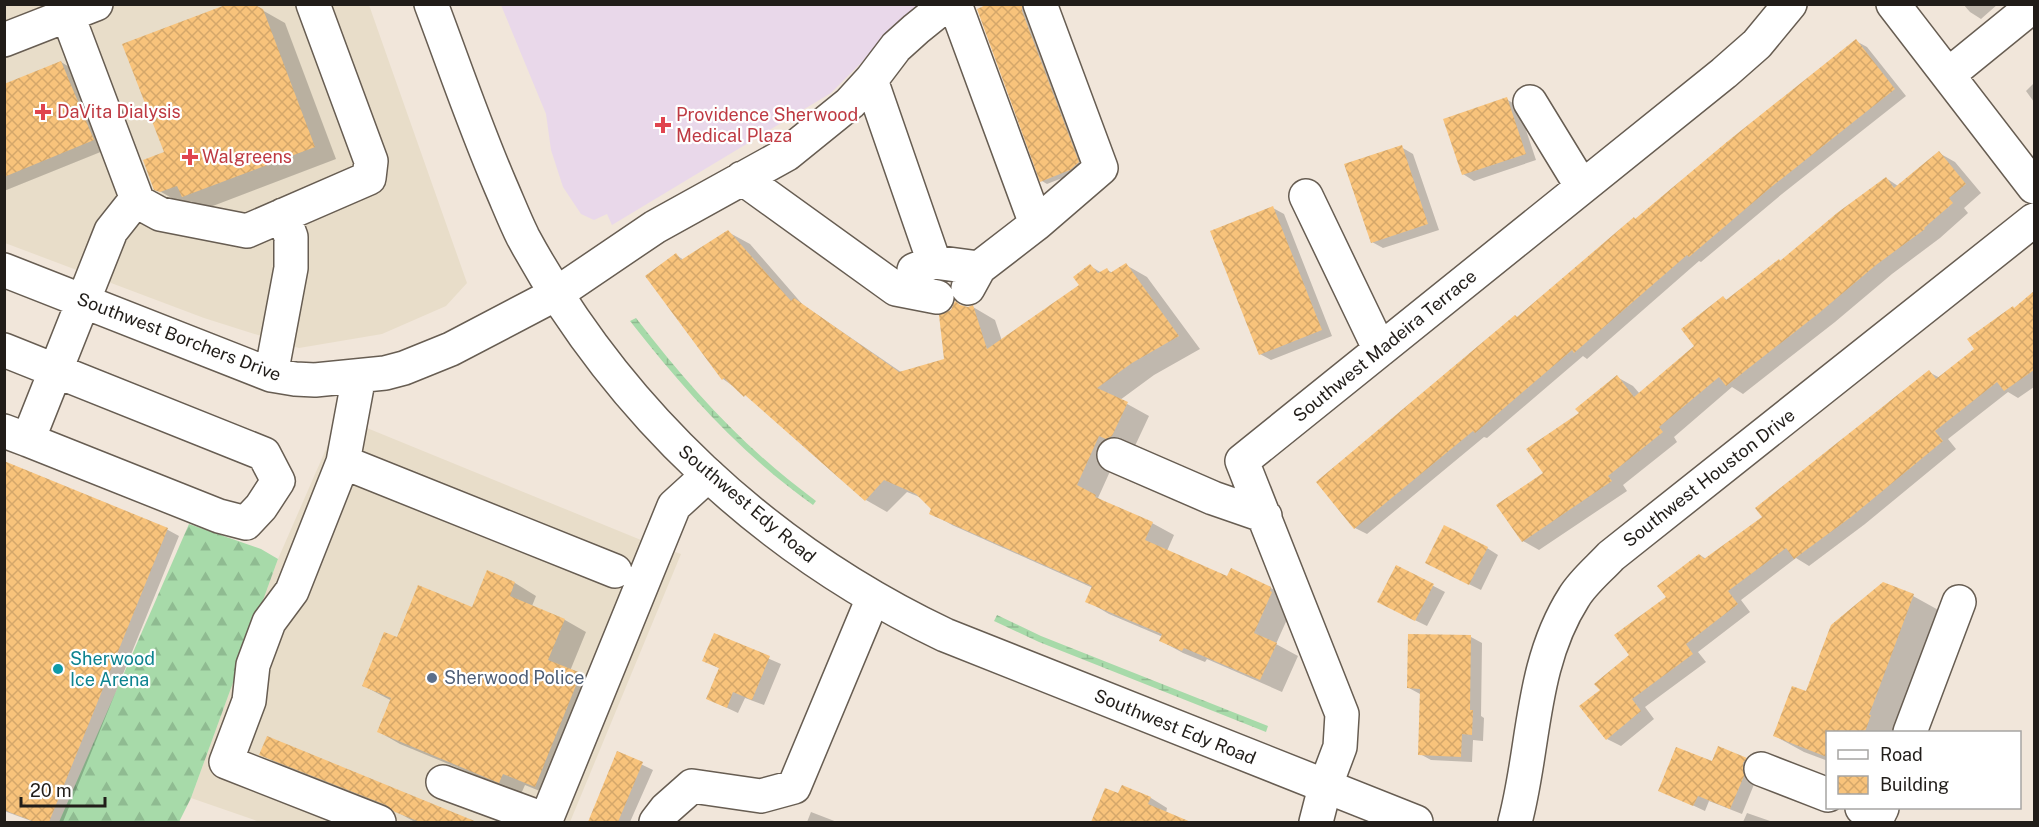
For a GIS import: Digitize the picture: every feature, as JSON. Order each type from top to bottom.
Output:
[{"type":"street","points":[[4,40],[59,13],[138,202],[160,214],[247,231],[369,178],[371,161],[313,4]]},
{"type":"street","name":"Southwest Edy Road","points":[[431,4],[491,165],[522,235],[556,294],[621,382],[650,416],[708,475],[793,546],[873,598],[945,635],[1416,822]]},
{"type":"street","name":"Southwest Borchers Drive","points":[[4,270],[271,375],[315,380],[385,373],[427,360],[556,294],[655,227],[787,154],[844,108],[871,80],[896,47],[947,4]]},
{"type":"street","points":[[955,4],[1036,224]]},
{"type":"street","points":[[886,281],[934,262],[973,278],[1101,168],[1040,4]]},
{"type":"street","name":"Southwest Madeira Terrace","points":[[1316,822],[1324,787],[1340,747],[1342,714],[1242,461],[1749,51],[1790,4]]},
{"type":"street","points":[[1893,4],[2034,187]]},
{"type":"street","points":[[1948,75],[2034,5]]},
{"type":"street","points":[[871,80],[934,262]]},
{"type":"street","points":[[1530,102],[1582,187]]},
{"type":"street","points":[[742,178],[896,289],[937,297]]},
{"type":"street","points":[[1306,196],[1380,350]]},
{"type":"street","points":[[4,350],[56,370],[264,454],[278,481],[261,507],[246,523],[219,516],[16,436],[56,370],[111,231],[130,207],[138,202]]},
{"type":"street","points":[[271,375],[291,268],[291,237],[283,215]]},
{"type":"street","name":"Southwest Houston Drive","points":[[1515,822],[1523,791],[1537,693],[1548,651],[1574,597],[1611,556],[2034,220]]},
{"type":"street","points":[[359,376],[343,462],[292,591],[269,622],[253,665],[249,701],[226,762],[379,822]]},
{"type":"street","points":[[1114,455],[1213,498],[1265,516]]},
{"type":"street","points":[[343,462],[615,571]]},
{"type":"street","points":[[443,782],[546,821],[674,506],[708,475]]},
{"type":"street","points":[[656,822],[666,809],[692,786],[760,796],[794,787],[873,598]]},
{"type":"street","points":[[1910,731],[1959,602]]},
{"type":"street","points":[[1761,770],[1826,795]]},
{"type":"shaded area","points":[[4,5],[369,5],[467,283],[446,306],[382,334],[299,348],[204,318],[5,243]]},
{"type":"shaded area","name":"Providence Sherwood Medical Plaza","points":[[501,5],[918,5],[896,23],[831,93],[612,225],[607,214],[594,220],[581,214],[563,187],[551,150],[546,114]]},
{"type":"shaded area","name":"Sherwood Police","points":[[340,417],[641,540],[681,554],[570,822],[260,822],[191,798],[278,559]]},
{"type":"green space","points":[[636,318],[719,416],[765,460],[816,501],[813,505],[761,464],[715,420],[630,321]]},
{"type":"green space","points":[[189,524],[261,549],[278,559],[191,798],[179,822],[59,822]]},
{"type":"green space","points":[[997,615],[1041,636],[1268,726],[1266,732],[1039,642],[994,621]]},
{"type":"building","name":"Walgreens","points":[[228,4],[253,4],[263,9],[315,147],[182,197],[177,186],[160,192],[154,190],[143,160],[164,152],[122,44]]},
{"type":"building","points":[[988,4],[1022,4],[1022,11],[1079,162],[1070,170],[1040,182],[977,9]]},
{"type":"building","points":[[1856,39],[1895,89],[1770,188],[1689,257],[1687,255],[1574,353],[1572,350],[1475,433],[1473,431],[1354,529],[1316,482],[1515,315],[1517,317],[1634,217],[1635,219]]},
{"type":"building","name":"DaVita Dialysis","points":[[61,61],[94,140],[4,177],[4,84]]},
{"type":"building","points":[[1507,97],[1526,154],[1462,175],[1443,119]]},
{"type":"building","points":[[1402,145],[1428,224],[1371,243],[1344,164]]},
{"type":"building","points":[[1939,151],[1966,184],[1949,198],[1953,203],[1925,229],[1876,265],[1726,386],[1719,377],[1659,427],[1663,432],[1608,476],[1612,481],[1522,542],[1496,505],[1543,473],[1526,449],[1579,413],[1575,409],[1617,375],[1634,397],[1694,346],[1681,329],[1723,296],[1726,300],[1779,259],[1780,261],[1837,213],[1886,177],[1894,188]]},
{"type":"building","points":[[1273,206],[1322,330],[1259,355],[1210,231]]},
{"type":"building","points":[[728,230],[791,301],[794,298],[899,372],[944,359],[939,315],[951,310],[955,301],[968,307],[973,305],[987,349],[1079,285],[1073,277],[1090,264],[1098,273],[1107,268],[1110,273],[1126,263],[1179,336],[1132,363],[1097,388],[1128,402],[1112,436],[1106,439],[1099,436],[1077,485],[1096,495],[1095,497],[1153,522],[1145,540],[1227,576],[1231,568],[1271,587],[1272,592],[1254,633],[1277,643],[1260,680],[1184,648],[1182,651],[1159,641],[1162,634],[1085,602],[1092,586],[929,514],[931,509],[916,494],[884,480],[865,501],[745,395],[744,397],[724,378],[722,380],[645,276],[676,253],[681,260]]},
{"type":"building","points":[[2034,291],[2034,370],[2004,391],[1997,382],[1935,431],[1943,441],[1851,517],[1794,559],[1786,548],[1728,591],[1738,604],[1686,644],[1693,654],[1632,699],[1641,711],[1606,740],[1579,706],[1600,690],[1594,684],[1629,655],[1614,635],[1666,597],[1657,586],[1699,554],[1704,559],[1762,517],[1755,508],[1929,370],[1936,379],[1974,349],[1967,339],[2013,306],[2014,308]]},
{"type":"building","name":"Sherwood Ice Arena","points":[[4,461],[168,528],[49,822],[35,822],[4,810]]},
{"type":"building","points":[[1444,525],[1488,547],[1469,585],[1425,563]]},
{"type":"building","points":[[1396,565],[1434,584],[1415,621],[1377,602]]},
{"type":"building","points":[[487,570],[515,582],[510,596],[565,619],[548,660],[581,673],[535,787],[503,774],[499,783],[377,732],[391,698],[362,686],[384,632],[397,637],[418,585],[472,607]]},
{"type":"building","points":[[1883,582],[1914,594],[1869,715],[1871,715],[1865,731],[1826,731],[1826,757],[1773,736],[1792,686],[1806,691],[1831,625]]},
{"type":"building","points":[[714,633],[770,656],[752,700],[733,692],[727,708],[706,699],[719,668],[702,661]]},
{"type":"building","points":[[1408,634],[1471,635],[1472,735],[1462,734],[1461,757],[1418,755],[1420,689],[1407,688]]},
{"type":"building","points":[[267,736],[477,822],[420,822],[395,812],[386,805],[259,755]]},
{"type":"building","points":[[1718,746],[1747,758],[1743,763],[1744,776],[1730,809],[1698,796],[1693,806],[1658,791],[1676,747],[1712,761]]},
{"type":"building","points":[[617,751],[643,762],[618,822],[588,822]]},
{"type":"building","points":[[1122,785],[1151,797],[1148,804],[1191,822],[1091,822],[1105,788],[1118,793]]},
{"type":"place","name":"DaVita Dialysis","points":[[43,112]]},
{"type":"place","name":"Providence Sherwood Medical Plaza","points":[[663,125]]},
{"type":"place","name":"Walgreens","points":[[190,157]]},
{"type":"place","name":"Sherwood Ice Arena","points":[[58,669]]},
{"type":"place","name":"Sherwood Police","points":[[432,678]]}]
